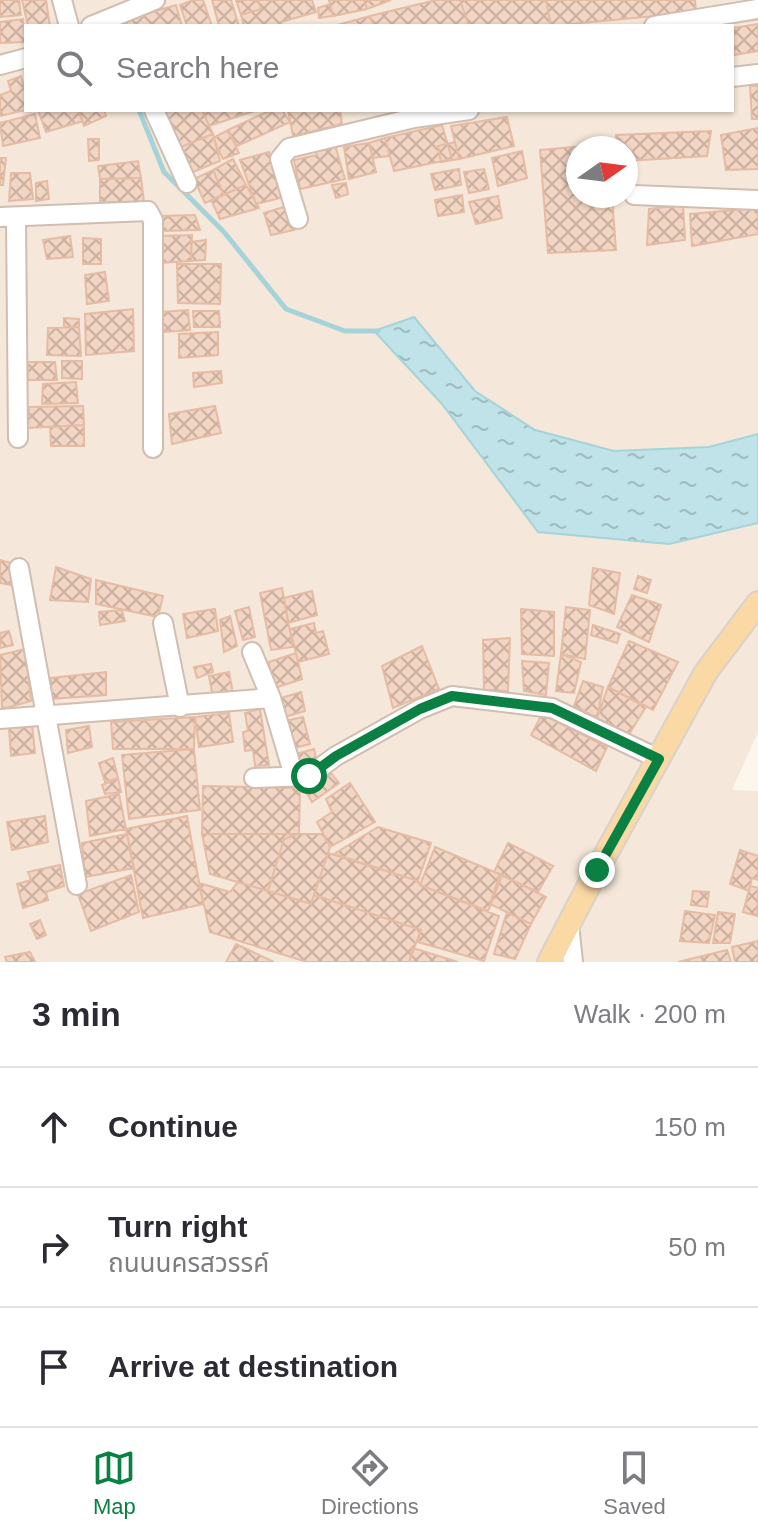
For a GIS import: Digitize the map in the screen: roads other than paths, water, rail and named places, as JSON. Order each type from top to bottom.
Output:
[{"type":"main road","points":[[549,962],[706,672],[758,603]]},
{"type":"street","points":[[62,0],[68,24]]},
{"type":"street","points":[[114,21],[155,0]]},
{"type":"street","points":[[666,24],[758,9]]},
{"type":"street","points":[[0,65],[24,59]]},
{"type":"street","points":[[734,77],[758,74]]},
{"type":"street","points":[[155,112],[187,183]]},
{"type":"street","points":[[298,219],[280,159],[289,148],[414,118],[455,112]]},
{"type":"street","points":[[638,195],[758,200]]},
{"type":"street","points":[[18,438],[8,217],[148,211],[153,220],[153,448]]},
{"type":"street","points":[[19,568],[77,885]]},
{"type":"street","points":[[163,623],[180,707]]},
{"type":"street","points":[[252,652],[271,698],[294,776]]},
{"type":"street","points":[[254,778],[309,776],[378,732],[452,696],[552,708],[659,759]]},
{"type":"street","points":[[0,719],[271,698]]},
{"type":"street","points":[[569,924],[573,962]]},
{"type":"water","points":[[414,317],[475,391],[535,430],[614,451],[709,447],[758,434],[758,523],[669,544],[538,532],[442,404],[374,331]]},
{"type":"waterway","points":[[140,112],[164,172],[224,232],[286,309],[345,331],[378,331]]}]
